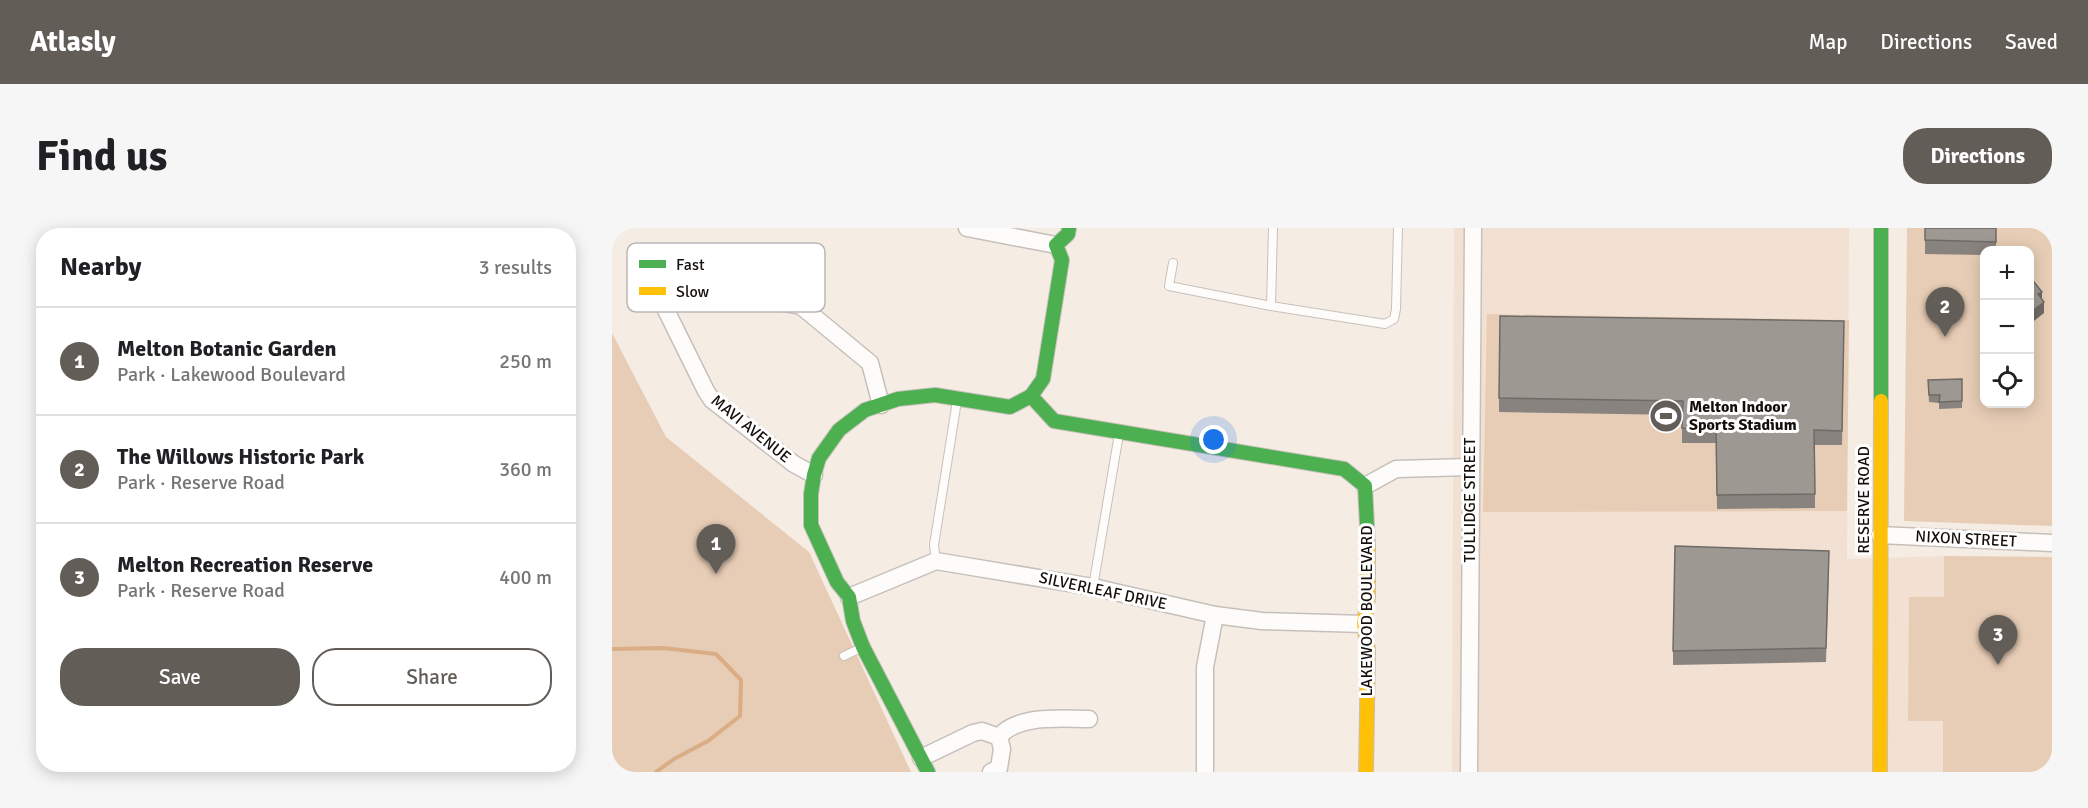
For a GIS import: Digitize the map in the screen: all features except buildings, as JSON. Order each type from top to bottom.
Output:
[{"type":"street","points":[[967,228],[1056,245]]},
{"type":"street","points":[[1056,245],[1068,234],[1070,228]]},
{"type":"street","name":"TULLIDGE STREET","points":[[1469,772],[1473,228]]},
{"type":"street","name":"RESERVE ROAD","points":[[1880,772],[1881,228]]},
{"type":"street","points":[[999,737],[982,731],[973,733],[924,765],[909,740],[863,647],[853,621],[849,597],[837,582],[811,525],[811,494],[819,458],[839,430],[865,410],[898,399],[935,394],[1010,407],[1031,396],[1043,379],[1062,260],[1056,245]]},
{"type":"street","name":"MAVI AVENUE","points":[[667,312],[712,400],[794,464],[814,475]]},
{"type":"street","name":"MAVI AVENUE","points":[[808,312],[870,363],[881,405]]},
{"type":"street","points":[[1031,396],[1054,421],[1119,433],[1186,441],[1344,469],[1365,486],[1396,470],[1470,468]]},
{"type":"street","name":"LAKEWOOD BOULEVARD","points":[[1365,486],[1368,530],[1368,597],[1364,624],[1368,650],[1366,772]]},
{"type":"street","name":"NIXON STREET","points":[[1880,535],[2052,543]]},
{"type":"street","points":[[849,597],[936,561]]},
{"type":"street","name":"SILVERLEAF DRIVE","points":[[936,561],[1094,587],[1215,615],[1262,621],[1364,624]]},
{"type":"street","points":[[1204,772],[1205,668],[1215,615]]},
{"type":"street","points":[[999,737],[1006,728],[1023,723],[1052,719],[1089,719]]},
{"type":"street","points":[[991,772],[999,768],[1002,749],[999,737]]},
{"type":"lane","points":[[1271,306],[1274,228]]},
{"type":"lane","points":[[1173,263],[1168,286],[1271,306],[1385,324],[1394,319],[1396,309],[1398,228]]},
{"type":"lane","points":[[936,561],[934,545],[957,398]]},
{"type":"lane","points":[[1094,587],[1119,433]]},
{"type":"lane","points":[[844,656],[863,647]]},
{"type":"shaded area","points":[[1454,228],[1849,228],[1847,559],[1944,556],[1943,772],[1452,772]]},
{"type":"shaded area","points":[[1907,228],[2052,228],[2052,526],[1904,521]]},
{"type":"shaded area","name":"Melton Indoor Sports Stadium","points":[[1487,314],[1849,320],[1847,511],[1483,512]]},
{"type":"shaded area","points":[[612,333],[666,437],[809,552],[911,772],[612,772]]},
{"type":"shaded area","points":[[1944,556],[2052,557],[2052,772],[1943,772],[1943,721],[1908,721],[1909,597],[1944,597]]},
{"type":"waterway","points":[[612,649],[663,648],[716,654],[741,680],[740,716],[708,741],[674,759],[656,772]]},
{"type":"traffic: fast","points":[[928,772],[863,647],[853,621],[849,597],[837,582],[811,525],[811,494],[814,475],[819,458],[839,430],[865,410],[898,399],[935,395],[1010,407],[1031,396],[1043,379],[1062,260],[1056,245],[1068,234],[1069,228]]},
{"type":"traffic: fast","points":[[1881,228],[1881,401]]},
{"type":"traffic: fast","points":[[1031,396],[1054,421],[1344,469],[1365,486],[1368,546]]},
{"type":"traffic: slow","points":[[1880,772],[1881,401]]},
{"type":"traffic: slow","points":[[1366,772],[1368,650],[1364,624],[1368,597],[1368,546]]},
{"type":"place","name":"The Willows Historic Park","points":[[1945,337]]},
{"type":"place","name":"Melton Indoor Sports Stadium","points":[[1666,416]]},
{"type":"place","name":"Melton Botanic Garden","points":[[716,574]]},
{"type":"place","name":"Melton Recreation Reserve","points":[[1998,665]]}]
